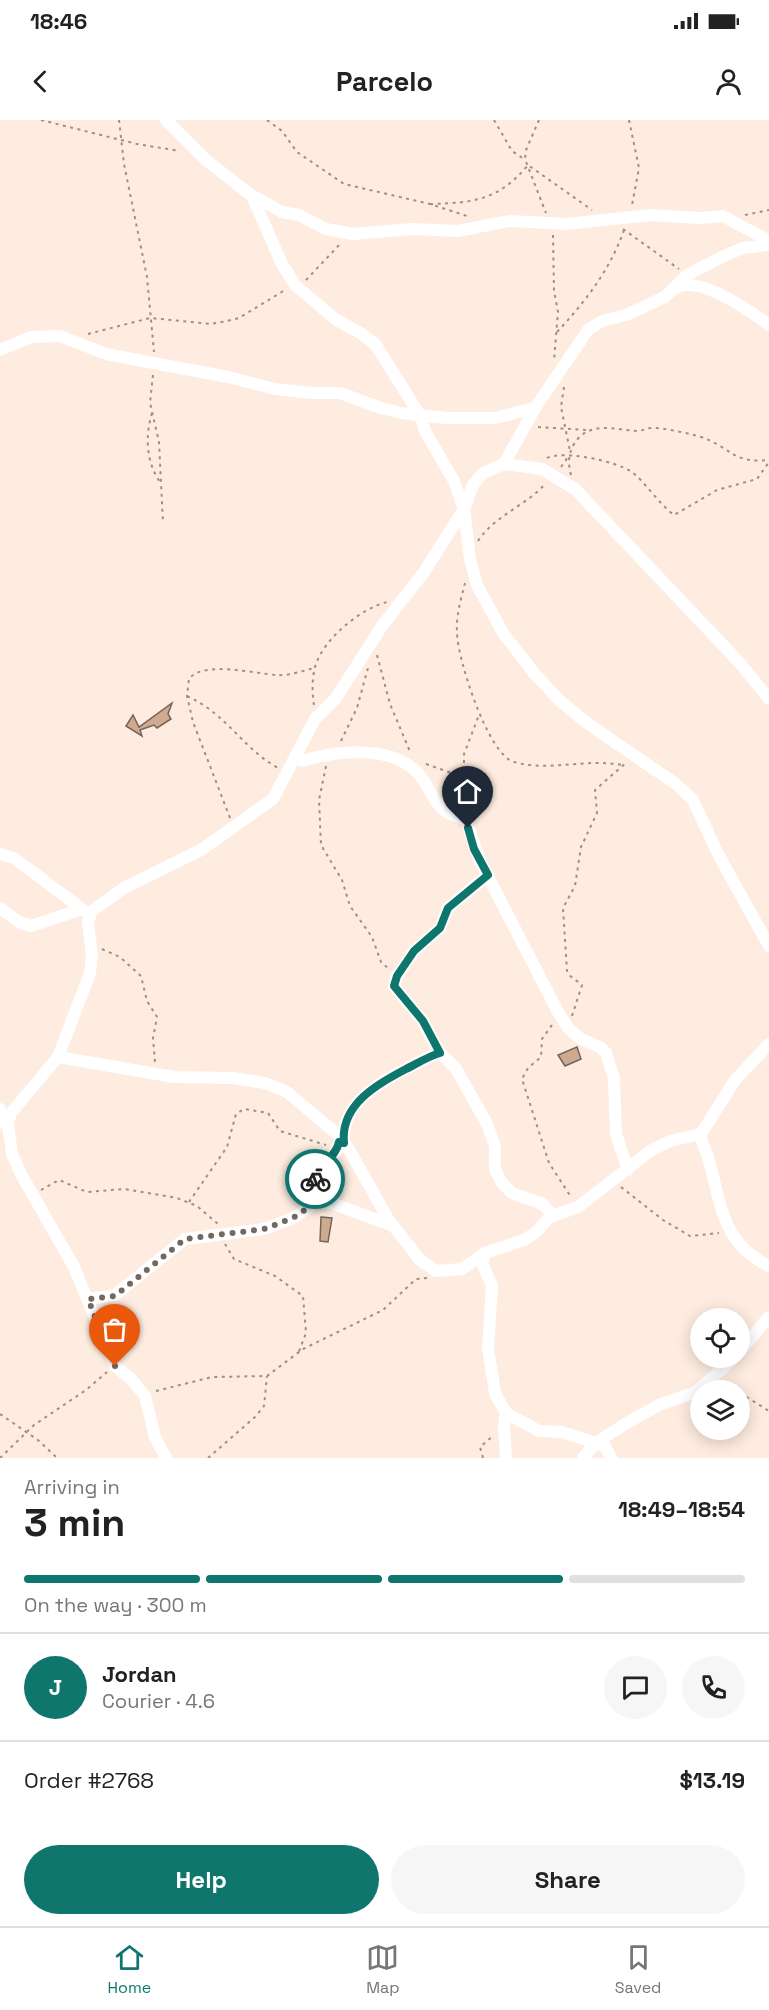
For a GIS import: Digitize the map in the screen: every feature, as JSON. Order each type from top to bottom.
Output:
[{"type":"street","points":[[166,120],[206,160],[252,196],[282,212],[299,215],[326,229],[353,234],[412,229],[457,231],[510,221],[550,224],[608,220],[626,223],[650,215],[728,218],[769,243]]},
{"type":"street","points":[[252,196],[282,264],[295,285],[335,319],[376,345],[419,414],[426,433],[448,468],[464,509],[470,557],[477,585],[503,633],[534,672],[587,723],[666,776],[693,800],[718,854],[769,946]]},
{"type":"street","points":[[665,297],[687,275],[743,248],[769,243]]},
{"type":"street","points":[[687,275],[696,278],[702,286],[769,325]]},
{"type":"street","points":[[504,464],[536,408],[588,330],[602,321],[626,315],[665,297],[677,286],[702,286]]},
{"type":"street","points":[[0,350],[31,337],[45,335],[72,340],[106,354],[275,389],[340,393],[381,408],[419,414],[447,418],[495,418],[536,408]]},
{"type":"street","points":[[0,908],[19,922],[31,926],[84,913],[124,888],[201,850],[265,807],[278,791],[315,719],[343,688],[382,626],[419,580],[464,509],[473,485],[483,473],[504,464],[512,463],[542,469],[561,478],[575,489],[739,662],[769,699]]},
{"type":"street","points":[[302,761],[334,753],[376,754],[405,763],[416,770],[441,807],[465,820],[474,849],[561,1016],[569,1029],[600,1047],[607,1056],[615,1078],[616,1134],[628,1170]]},
{"type":"street","points":[[0,854],[14,858],[84,913],[92,951],[90,973],[58,1057],[4,1123]]},
{"type":"street","points":[[488,875],[448,908],[440,928],[414,951],[397,976],[394,986],[423,1021],[440,1053],[455,1067],[490,1130],[495,1146],[495,1169],[502,1183],[513,1193],[543,1204],[553,1216]]},
{"type":"street","points":[[58,1057],[174,1077],[199,1075],[265,1083],[287,1092],[334,1130],[341,1147],[394,1227],[420,1260],[432,1269],[445,1271],[462,1269],[485,1253],[524,1240],[553,1216],[578,1207],[658,1146],[699,1135],[735,1080],[769,1044]]},
{"type":"street","points":[[317,1202],[313,1191],[317,1173],[341,1147],[350,1114],[373,1088],[440,1053]]},
{"type":"street","points":[[0,1110],[12,1154],[57,1235],[88,1299],[115,1366],[145,1396],[155,1437],[166,1458]]},
{"type":"street","points":[[699,1135],[730,1233],[747,1251],[769,1266]]},
{"type":"street","points":[[88,1299],[115,1296],[185,1239],[264,1229],[293,1218],[317,1202],[350,1209],[394,1227]]},
{"type":"street","points":[[485,1253],[482,1263],[492,1286],[488,1348],[495,1393],[506,1413],[539,1431],[562,1432],[605,1446],[611,1458]]},
{"type":"street","points":[[750,1339],[769,1317]]},
{"type":"street","points":[[583,1458],[596,1443],[661,1404],[696,1392],[723,1368]]},
{"type":"street","points":[[506,1413],[504,1426],[506,1458]]},
{"type":"path","points":[[41,120],[188,154]]},
{"type":"path","points":[[119,120],[124,164],[147,277],[150,336],[156,363],[151,386],[152,413],[149,451],[151,466],[160,482]]},
{"type":"path","points":[[267,120],[277,126],[297,152],[334,179],[355,187],[430,204],[471,218]]},
{"type":"path","points":[[276,120],[277,126]]},
{"type":"path","points":[[494,120],[512,151],[525,159],[550,224],[556,251],[554,291],[558,322],[554,361]]},
{"type":"path","points":[[525,159],[526,150],[539,120]]},
{"type":"path","points":[[556,334],[594,289],[617,250],[639,172],[629,120]]},
{"type":"path","points":[[430,204],[488,198],[502,191],[528,165]]},
{"type":"path","points":[[528,165],[608,220],[626,223],[687,275]]},
{"type":"path","points":[[728,218],[769,210]]},
{"type":"path","points":[[72,340],[85,334],[150,318],[211,324],[239,318],[305,280],[353,234]]},
{"type":"path","points":[[564,387],[561,407],[575,489]]},
{"type":"path","points":[[152,413],[159,442],[163,523]]},
{"type":"path","points":[[521,432],[534,427],[640,431],[652,428],[702,438],[739,459],[769,461],[762,473],[751,482],[717,490],[674,515],[632,472],[569,454],[547,457],[542,469]]},
{"type":"path","points":[[588,430],[577,440],[561,465],[561,478],[552,477],[528,500],[502,516],[481,537],[470,557],[456,635],[479,715],[495,746],[510,761],[545,767],[605,762],[622,765]]},
{"type":"path","points":[[315,719],[314,668],[329,643],[361,614],[389,602]]},
{"type":"path","points":[[397,976],[381,962],[372,937],[350,906],[342,880],[321,845],[319,800],[327,764],[349,730],[375,650],[390,704],[412,756]]},
{"type":"path","points":[[234,826],[216,788],[210,764],[193,722],[187,696],[189,679],[199,672],[229,669],[279,676],[314,668]]},
{"type":"path","points":[[187,696],[213,709],[256,754],[286,773]]},
{"type":"path","points":[[465,820],[464,754],[479,715]]},
{"type":"path","points":[[569,1029],[582,985],[567,971],[563,908],[575,886],[581,847],[597,813],[595,790],[622,765],[635,757]]},
{"type":"path","points":[[422,763],[463,777]]},
{"type":"path","points":[[92,951],[95,948],[102,949],[120,957],[143,980],[147,1001],[157,1017],[153,1038],[156,1074]]},
{"type":"path","points":[[561,1016],[542,1039],[541,1057],[528,1068],[522,1079],[549,1163],[578,1207]]},
{"type":"path","points":[[189,1202],[227,1147],[236,1114],[244,1109],[268,1113],[280,1131],[341,1147]]},
{"type":"path","points":[[34,1197],[45,1186],[59,1180],[87,1192],[124,1189],[162,1194],[189,1202],[230,1233]]},
{"type":"path","points":[[611,1181],[663,1220],[690,1236],[730,1233]]},
{"type":"path","points":[[214,1234],[224,1241],[234,1259],[275,1276],[303,1296],[306,1333],[297,1355]]},
{"type":"path","points":[[145,1396],[146,1392],[160,1391],[212,1377],[267,1376],[297,1355],[383,1310],[416,1279],[434,1279]]},
{"type":"path","points":[[0,1458],[34,1425],[92,1386],[115,1366]]},
{"type":"path","points":[[208,1458],[255,1417],[264,1406],[267,1376]]},
{"type":"path","points":[[750,1400],[769,1411]]},
{"type":"path","points":[[0,1414],[28,1433],[57,1458]]},
{"type":"path","points":[[483,1458],[480,1447],[504,1426]]},
{"type":"building","points":[[172,703],[168,714],[171,719],[157,728],[154,725],[140,730],[142,736],[126,726],[133,715],[139,727]]},
{"type":"building","points":[[577,1047],[581,1059],[565,1066],[558,1055]]},
{"type":"building","points":[[321,1217],[332,1218],[328,1242],[320,1241]]},
{"type":"way so far","points":[[115,1366],[88,1299],[115,1296],[185,1239],[264,1229],[293,1218],[317,1202],[313,1191],[315,1179]]},
{"type":"route","points":[[315,1179],[319,1169],[338,1150],[339,1142],[344,1143],[343,1134],[350,1114],[366,1094],[380,1082],[440,1053],[423,1021],[394,986],[397,976],[414,951],[440,928],[448,908],[465,891],[488,875],[474,849],[468,828]]}]
